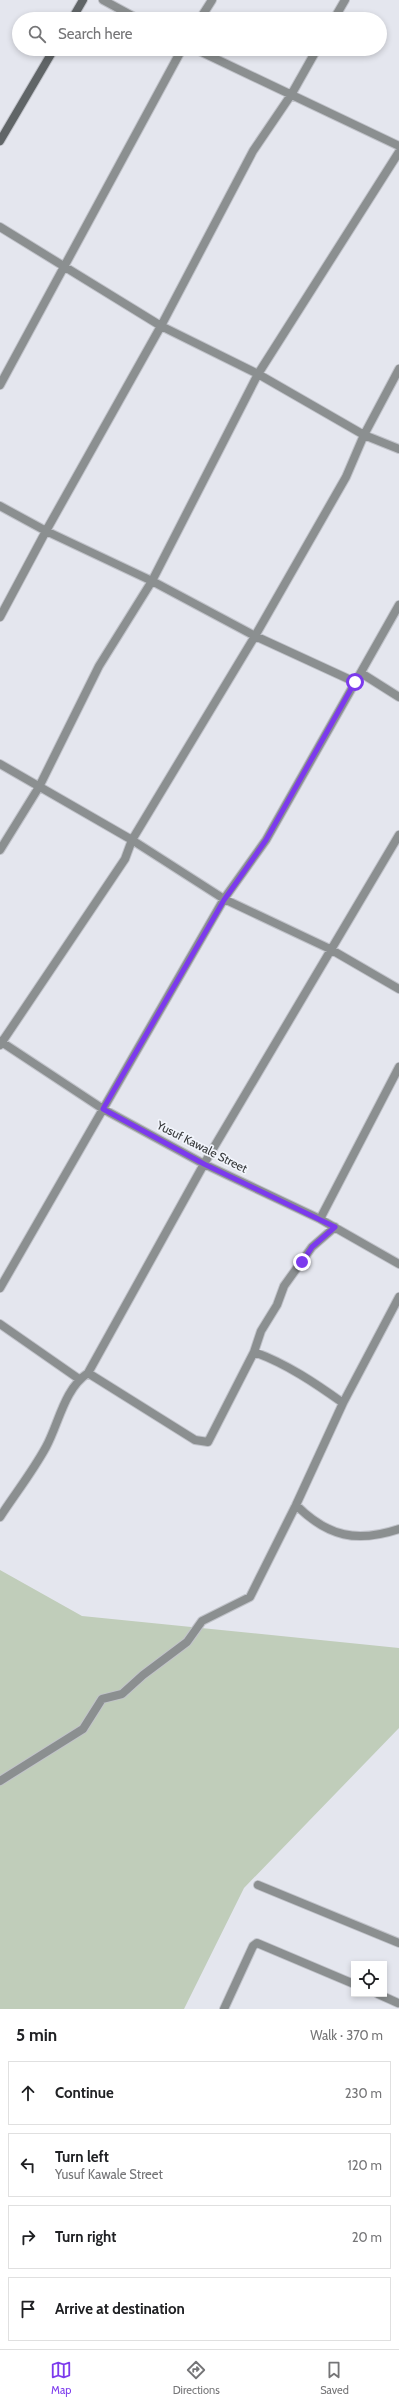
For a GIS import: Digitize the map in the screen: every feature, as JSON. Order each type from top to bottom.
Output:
[{"type":"street","points":[[76,12],[83,0]]},
{"type":"street","points":[[103,0],[125,12]]},
{"type":"street","points":[[204,12],[212,0]]},
{"type":"street","points":[[338,12],[345,0]]},
{"type":"street","points":[[0,141],[50,56]]},
{"type":"street","points":[[0,385],[65,268],[178,56]]},
{"type":"street","points":[[209,56],[399,146]]},
{"type":"street","points":[[0,617],[46,531],[161,326],[253,151],[290,95],[313,56]]},
{"type":"street","points":[[0,850],[39,788],[99,666],[152,581],[258,374],[399,152]]},
{"type":"street","points":[[0,227],[161,326],[258,374],[364,435],[399,449]]},
{"type":"street","points":[[0,1042],[125,859],[132,840],[255,636],[346,477],[364,435],[399,369]]},
{"type":"street","points":[[0,506],[46,531],[152,581],[255,636],[355,682]]},
{"type":"street","points":[[0,1288],[224,900],[266,840],[399,605]]},
{"type":"street","points":[[361,673],[399,697]]},
{"type":"street","points":[[0,764],[39,788],[132,840],[224,900],[330,949],[399,989]]},
{"type":"street","points":[[0,1517],[46,1447],[56,1421],[79,1379],[88,1373],[204,1164],[330,949],[399,835]]},
{"type":"street","name":"Yusuf Kawale Street","points":[[0,1042],[103,1109],[204,1164],[320,1219],[399,1264]]},
{"type":"street","points":[[320,1219],[399,1067]]},
{"type":"street","points":[[88,1373],[194,1440],[208,1442],[254,1352],[261,1331],[277,1305],[284,1286],[312,1247],[335,1227]]},
{"type":"street","points":[[0,1781],[83,1729],[102,1700],[122,1694],[143,1675],[187,1642],[202,1621],[250,1598],[296,1505],[343,1403],[399,1297]]},
{"type":"street","points":[[0,1324],[79,1379]]},
{"type":"street","points":[[254,1352],[293,1370],[343,1403]]},
{"type":"street","points":[[296,1505],[313,1521],[333,1532],[379,1536],[399,1529]]},
{"type":"street","points":[[258,1886],[399,1943]]},
{"type":"street","points":[[224,2009],[252,1946],[257,1943],[351,1983]]},
{"type":"street","points":[[384,1997],[398,2004]]},
{"type":"green space","points":[[0,1570],[82,1616],[399,1648],[399,1728],[244,1888],[184,2009],[0,2009]]},
{"type":"route","points":[[302,1262],[312,1247],[335,1227],[204,1164],[103,1109],[224,900],[266,840],[355,682]]}]
